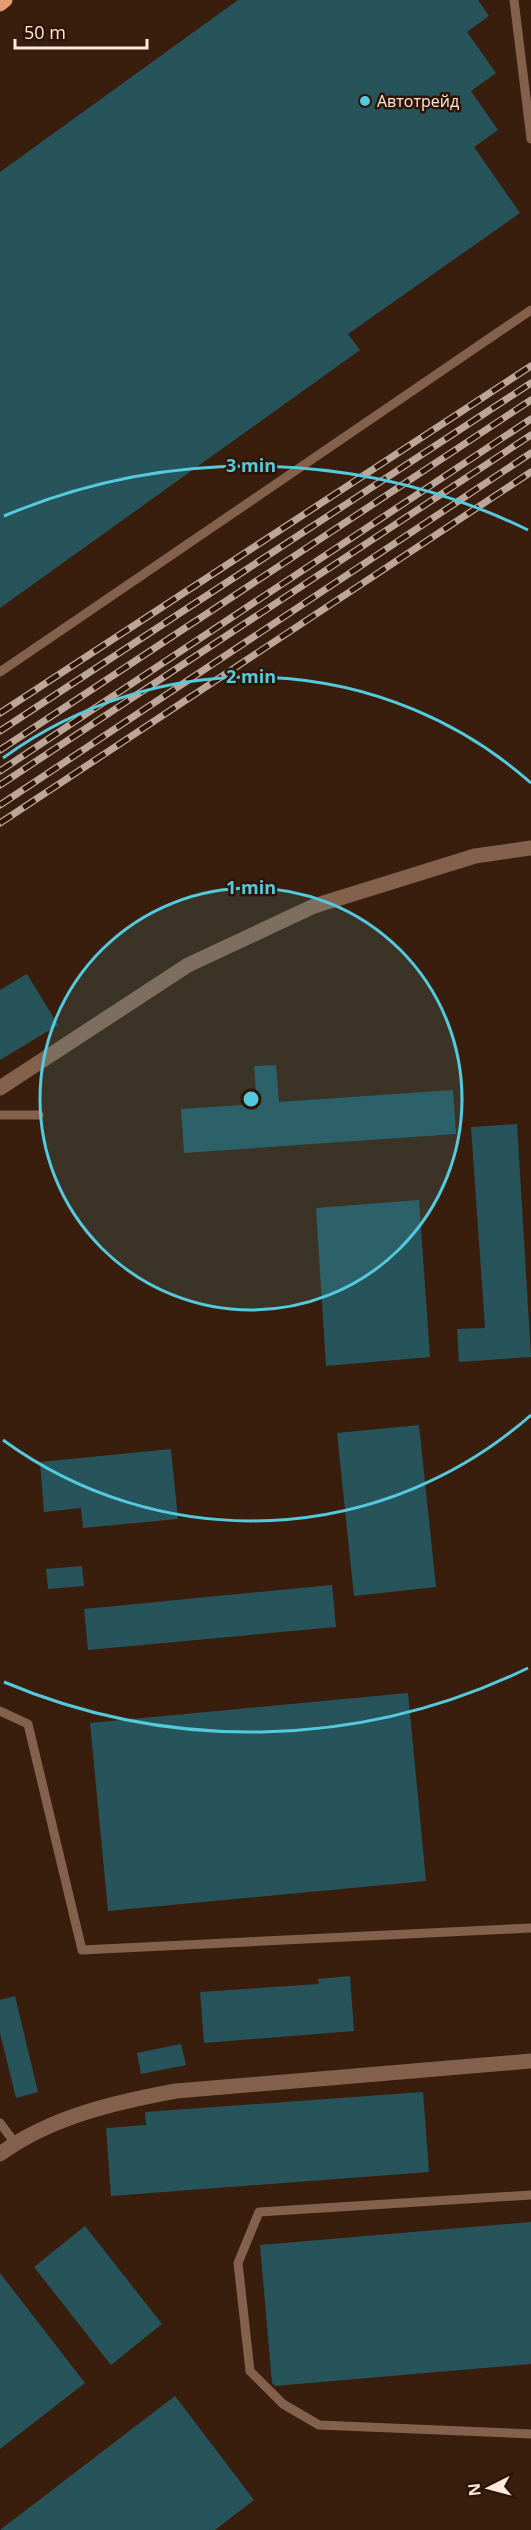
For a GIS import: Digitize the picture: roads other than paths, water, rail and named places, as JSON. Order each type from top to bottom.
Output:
[{"type":"main road","points":[[0,4],[5,0]]},
{"type":"street","points":[[0,1088],[188,964],[314,906],[475,856],[531,848]]},
{"type":"street","points":[[0,2154],[15,2143],[69,2119],[124,2100],[176,2091],[531,2061]]},
{"type":"lane","points":[[514,0],[531,139]]},
{"type":"lane","points":[[0,672],[531,310]]},
{"type":"lane","points":[[0,1115],[39,1115]]},
{"type":"lane","points":[[0,1711],[28,1724],[82,1950],[531,1928]]},
{"type":"lane","points":[[0,2123],[15,2143]]},
{"type":"lane","points":[[531,2195],[259,2212],[238,2263],[250,2371],[283,2404],[320,2425],[531,2434]]},
{"type":"railway","points":[[0,713],[531,366]]},
{"type":"railway","points":[[0,731],[531,383]]},
{"type":"railway","points":[[0,750],[531,400]]},
{"type":"railway","points":[[0,771],[531,419]]},
{"type":"railway","points":[[0,785],[531,435]]},
{"type":"railway","points":[[0,805],[531,453]]},
{"type":"railway","points":[[0,823],[531,472]]},
{"type":"place","name":"Автотрейд","points":[[365,101]]}]
